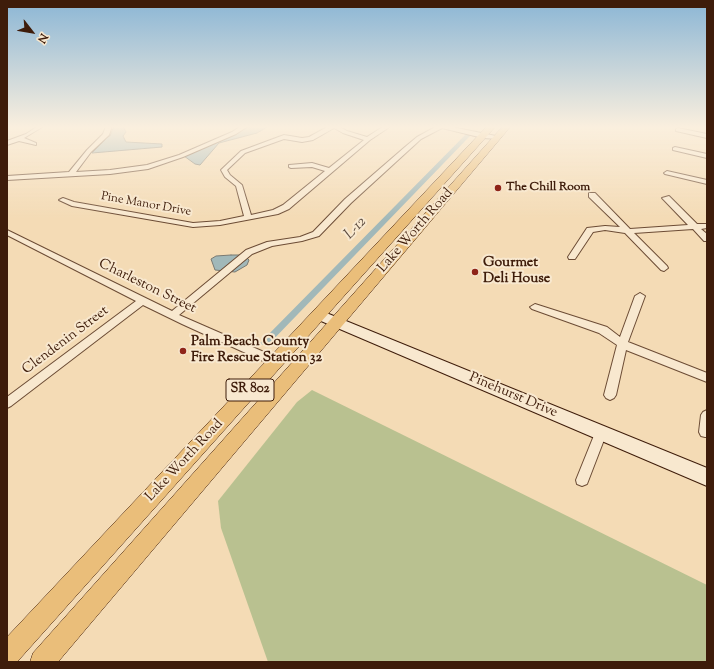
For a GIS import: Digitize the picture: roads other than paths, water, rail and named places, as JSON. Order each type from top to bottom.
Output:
[{"type":"main road","name":"Lake Worth Road","points":[[7,655],[408,218],[468,157]]},
{"type":"main road","name":"Lake Worth Road","points":[[42,662],[410,237],[473,157]]},
{"type":"main road","points":[[408,218],[406,229],[410,237]]},
{"type":"street","points":[[71,174],[84,157]]},
{"type":"street","points":[[7,178],[135,169],[166,162],[177,157]]},
{"type":"street","points":[[237,157],[224,170],[226,176],[239,185],[248,218]]},
{"type":"street","name":"Pine Manor Drive","points":[[63,200],[72,204],[193,225],[220,224],[275,212],[286,207],[347,157]]},
{"type":"street","points":[[172,316],[249,252],[270,244],[302,239],[316,234],[348,201],[397,157]]},
{"type":"street","points":[[291,166],[312,165],[331,171]]},
{"type":"street","points":[[667,173],[707,182]]},
{"type":"street","points":[[592,195],[664,268]]},
{"type":"street","points":[[666,198],[707,239]]},
{"type":"street","points":[[572,256],[590,230],[605,228],[629,231],[707,226]]},
{"type":"street","name":"Charleston Street","points":[[7,232],[172,316],[276,362]]},
{"type":"street","points":[[610,395],[622,344],[640,296]]},
{"type":"street","name":"Clendenin Street","points":[[7,403],[142,301]]},
{"type":"street","points":[[535,307],[603,330],[622,344],[707,378]]},
{"type":"street","name":"Pinehurst Drive","points":[[319,315],[707,477]]},
{"type":"street","points":[[705,432],[707,415]]},
{"type":"street","points":[[582,480],[601,432]]},
{"type":"water","points":[[186,157],[207,157],[200,165],[195,164]]},
{"type":"water","points":[[243,255],[249,260],[247,265],[235,272],[215,270],[211,259],[216,256]]},
{"type":"waterway","name":"L-12","points":[[265,343],[446,157]]},
{"type":"place","name":"The Chill Room","points":[[498,188]]},
{"type":"place","name":"Gourmet Deli House","points":[[475,272]]},
{"type":"place","name":"Palm Beach County Fire Rescue Station 32","points":[[183,351]]}]
